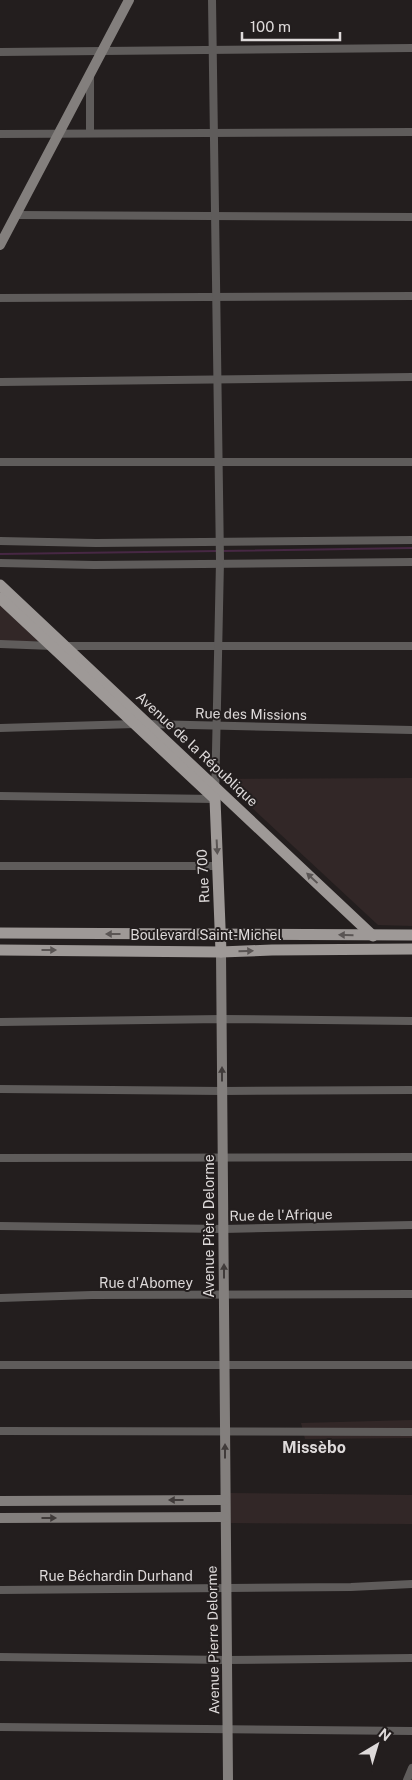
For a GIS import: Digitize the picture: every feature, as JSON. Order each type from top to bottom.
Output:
[{"type":"main road","points":[[0,245],[129,0]]},
{"type":"main road","name":"Avenue de la République","points":[[0,585],[148,724],[215,793]]},
{"type":"main road","name":"Avenue de la République","points":[[0,598],[135,724],[215,793],[373,936]]},
{"type":"main road","name":"Rue 700","points":[[215,793],[221,952]]},
{"type":"main road","name":"Boulevard Saint-Michel","points":[[0,933],[373,936],[412,934]]},
{"type":"main road","name":"Boulevard Saint-Michel","points":[[0,950],[221,952],[412,949]]},
{"type":"main road","name":"Avenue Pière Delorme","points":[[221,952],[225,1500]]},
{"type":"main road","points":[[0,1501],[225,1500]]},
{"type":"main road","name":"Avenue Pierre Delorme","points":[[225,1500],[228,1780]]},
{"type":"main road","points":[[0,1518],[225,1517]]},
{"type":"street","points":[[0,796],[215,793],[220,562],[212,0]]},
{"type":"street","points":[[0,52],[412,48]]},
{"type":"street","points":[[90,74],[90,133]]},
{"type":"street","points":[[0,134],[412,132]]},
{"type":"street","points":[[16,215],[412,217]]},
{"type":"street","points":[[0,298],[412,296]]},
{"type":"street","points":[[0,382],[412,377]]},
{"type":"street","points":[[0,462],[412,462]]},
{"type":"street","points":[[0,541],[219,544],[412,540]]},
{"type":"street","points":[[0,563],[94,565],[220,562],[412,562]]},
{"type":"street","points":[[0,644],[51,646],[412,646]]},
{"type":"street","name":"Rue des Missions","points":[[0,728],[148,724],[412,730]]},
{"type":"street","points":[[0,866],[218,866]]},
{"type":"street","points":[[0,1022],[222,1019],[412,1021]]},
{"type":"street","points":[[0,1089],[412,1090]]},
{"type":"street","points":[[0,1158],[412,1158]]},
{"type":"street","name":"Rue de l'Afrique","points":[[0,1226],[223,1229],[412,1225]]},
{"type":"street","name":"Rue d'Abomey","points":[[0,1298],[412,1294]]},
{"type":"street","points":[[0,1364],[412,1365]]},
{"type":"street","points":[[0,1431],[412,1432]]},
{"type":"street","name":"Rue Béchardin Durhand","points":[[0,1590],[351,1587],[412,1584]]},
{"type":"street","points":[[0,1656],[227,1660],[412,1658]]},
{"type":"street","points":[[0,1727],[412,1731]]},
{"type":"street","points":[[407,1780],[412,1768]]},
{"type":"shaded area","points":[[0,603],[40,641],[0,641]]},
{"type":"shaded area","points":[[412,778],[412,926],[378,925],[221,779]]},
{"type":"shaded area","points":[[412,1420],[412,1438],[305,1439],[301,1423]]},
{"type":"shaded area","points":[[229,1493],[412,1495],[412,1524],[231,1523]]},
{"type":"waterway","points":[[222,551],[412,548]]},
{"type":"waterway","points":[[0,554],[218,551]]},
{"type":"district","name":"Missèbo","points":[[314,1447]]}]
